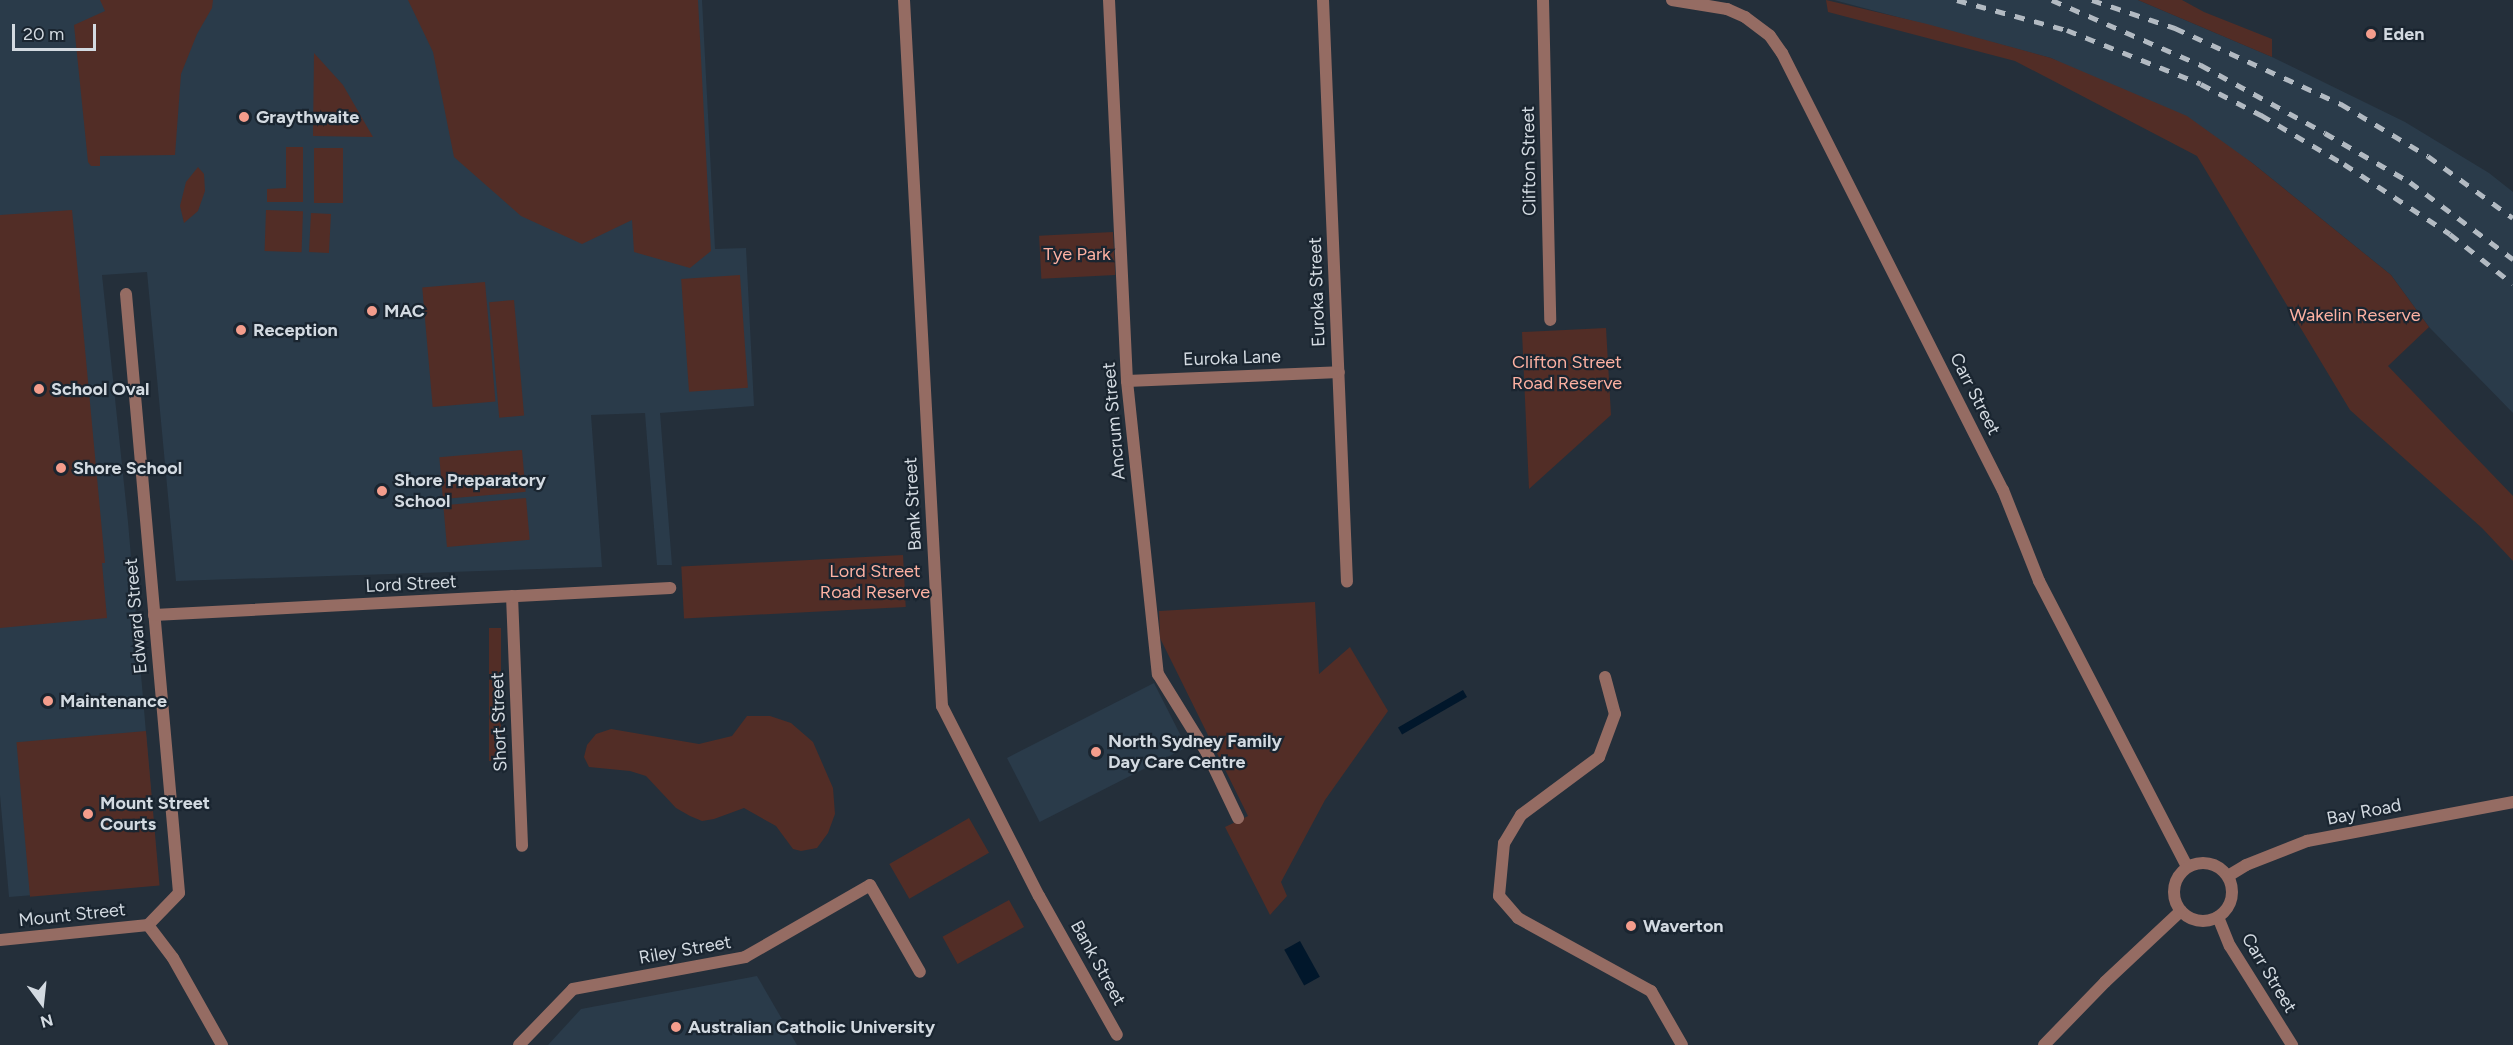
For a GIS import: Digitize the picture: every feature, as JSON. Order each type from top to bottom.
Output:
[{"type":"street","name":"Bank Street","points":[[904,0],[942,706],[1040,896],[1117,1035]]},
{"type":"street","name":"Ancrum Street","points":[[1109,0],[1127,381],[1158,675],[1207,753],[1238,818]]},
{"type":"street","name":"Euroka Street","points":[[1323,0],[1347,582]]},
{"type":"street","name":"Clifton Street","points":[[1543,0],[1550,320]]},
{"type":"street","name":"Carr Street","points":[[1672,0],[1727,9],[1745,17],[1770,36],[1782,53],[2003,490],[2038,580],[2187,867]]},
{"type":"street","name":"Edward Street","points":[[126,294],[179,894],[148,925]]},
{"type":"street","name":"Euroka Lane","points":[[1127,381],[1339,372]]},
{"type":"street","name":"Lord Street","points":[[154,615],[670,588]]},
{"type":"street","name":"Short Street","points":[[512,597],[522,846]]},
{"type":"street","points":[[1605,677],[1615,714],[1599,757],[1521,815],[1504,843],[1498,896],[1518,918],[1651,991],[1682,1045]]},
{"type":"street","name":"Bay Road","points":[[2228,876],[2255,860],[2307,841],[2513,802]]},
{"type":"street","points":[[2205,862],[2214,864],[2228,876],[2233,894],[2225,912],[2218,917],[2198,921],[2181,911],[2173,892],[2180,874],[2187,867],[2205,862]]},
{"type":"street","name":"Riley Street","points":[[519,1045],[573,989],[745,957],[870,885],[920,972]]},
{"type":"street","points":[[2044,1045],[2105,982],[2181,911]]},
{"type":"street","name":"Carr Street","points":[[2218,917],[2230,946],[2292,1045]]},
{"type":"street","points":[[148,925],[174,958],[222,1045]]},
{"type":"street","name":"Mount Street","points":[[0,940],[148,925]]},
{"type":"shaded area","name":"Shore School","points":[[0,0],[702,0],[715,249],[746,248],[754,406],[660,413],[672,565],[657,565],[645,413],[591,415],[602,567],[176,581],[147,272],[102,275],[128,522],[159,885],[9,897],[0,795]]},
{"type":"shaded area","points":[[1834,0],[2138,0],[2272,57],[2405,122],[2489,173],[2513,192],[2513,413],[2429,327],[2391,275],[2251,162],[2051,58]]},
{"type":"shaded area","name":"North Sydney Family Day Care Centre","points":[[1154,683],[1187,747],[1040,822],[1007,758]]},
{"type":"shaded area","points":[[1463,690],[1467,697],[1402,734],[1398,728]]},
{"type":"shaded area","points":[[1300,941],[1320,977],[1304,986],[1284,950]]},
{"type":"shaded area","name":"Australian Catholic University","points":[[757,976],[797,1045],[548,1045],[581,1009]]},
{"type":"green space","points":[[100,0],[213,0],[212,8],[197,34],[181,74],[175,155],[100,156],[100,166],[91,166],[88,162],[74,25],[105,11]]},
{"type":"green space","points":[[408,0],[698,0],[711,251],[690,268],[634,252],[632,220],[582,244],[521,216],[454,157],[433,52]]},
{"type":"green space","name":"Wakelin Reserve","points":[[1826,0],[1927,24],[2051,58],[2187,116],[2251,162],[2391,275],[2429,327],[2388,366],[2513,496],[2513,561],[2482,528],[2350,410],[2197,156],[2015,61],[1828,12]]},
{"type":"green space","points":[[2138,0],[2182,0],[2204,12],[2272,39],[2272,57]]},
{"type":"green space","points":[[314,53],[343,85],[373,137],[313,136]]},
{"type":"green space","points":[[286,147],[303,147],[303,202],[267,202],[267,189],[286,188]]},
{"type":"green space","points":[[314,148],[343,148],[343,203],[314,203]]},
{"type":"green space","points":[[198,167],[204,174],[205,191],[198,211],[184,223],[180,206],[186,182]]},
{"type":"green space","name":"School Oval","points":[[72,210],[105,563],[102,563],[107,618],[0,628],[0,215]]},
{"type":"green space","points":[[266,210],[303,211],[302,252],[265,251]]},
{"type":"green space","points":[[311,213],[331,214],[329,253],[309,252]]},
{"type":"green space","name":"Tye Park","points":[[1113,232],[1115,275],[1041,279],[1039,236]]},
{"type":"green space","points":[[740,275],[748,388],[689,392],[681,279]]},
{"type":"green space","points":[[485,282],[495,402],[433,407],[422,287]]},
{"type":"green space","points":[[514,300],[524,416],[499,418],[489,302]]},
{"type":"green space","name":"Clifton Street Road Reserve","points":[[1606,328],[1611,415],[1529,489],[1522,332]]},
{"type":"green space","points":[[522,450],[526,492],[443,499],[439,457]]},
{"type":"green space","points":[[526,498],[530,540],[447,547],[443,505]]},
{"type":"green space","name":"Lord Street Road Reserve","points":[[903,555],[906,607],[684,619],[681,567]]},
{"type":"green space","points":[[1315,602],[1319,674],[1350,647],[1388,711],[1325,800],[1281,882],[1287,896],[1270,915],[1225,827],[1248,816],[1160,638],[1159,611]]},
{"type":"green space","points":[[489,628],[501,628],[501,761],[489,761]]},
{"type":"green space","points":[[747,716],[770,716],[791,723],[813,742],[833,788],[835,814],[828,833],[817,848],[801,851],[793,849],[776,826],[744,808],[702,821],[676,808],[646,776],[630,771],[589,767],[584,757],[587,745],[596,734],[611,729],[699,744],[732,736]]},
{"type":"green space","name":"Mount Street Courts","points":[[146,731],[160,885],[30,897],[16,742]]},
{"type":"green space","points":[[969,818],[989,853],[909,899],[889,864]]},
{"type":"green space","points":[[1009,900],[1024,927],[958,964],[943,937]]},
{"type":"railway","points":[[1957,0],[2067,30],[2201,84],[2261,115],[2344,164],[2450,234],[2513,284]]},
{"type":"railway","points":[[2052,0],[2201,65],[2325,133],[2410,182],[2513,259]]},
{"type":"railway","points":[[2092,0],[2175,28],[2341,104],[2428,156],[2513,218]]},
{"type":"place","name":"Eden","points":[[2371,34]]},
{"type":"place","name":"Graythwaite","points":[[244,117]]},
{"type":"place","name":"MAC","points":[[372,311]]},
{"type":"place","name":"Reception","points":[[241,330]]},
{"type":"place","name":"School Oval","points":[[39,389]]},
{"type":"place","name":"Shore School","points":[[61,468]]},
{"type":"place","name":"Shore Preparatory School","points":[[382,491]]},
{"type":"place","name":"Maintenance","points":[[48,701]]},
{"type":"place","name":"North Sydney Family Day Care Centre","points":[[1096,752]]},
{"type":"place","name":"Mount Street Courts","points":[[88,814]]},
{"type":"place","name":"Waverton","points":[[1631,926]]},
{"type":"place","name":"Australian Catholic University","points":[[676,1027]]}]
